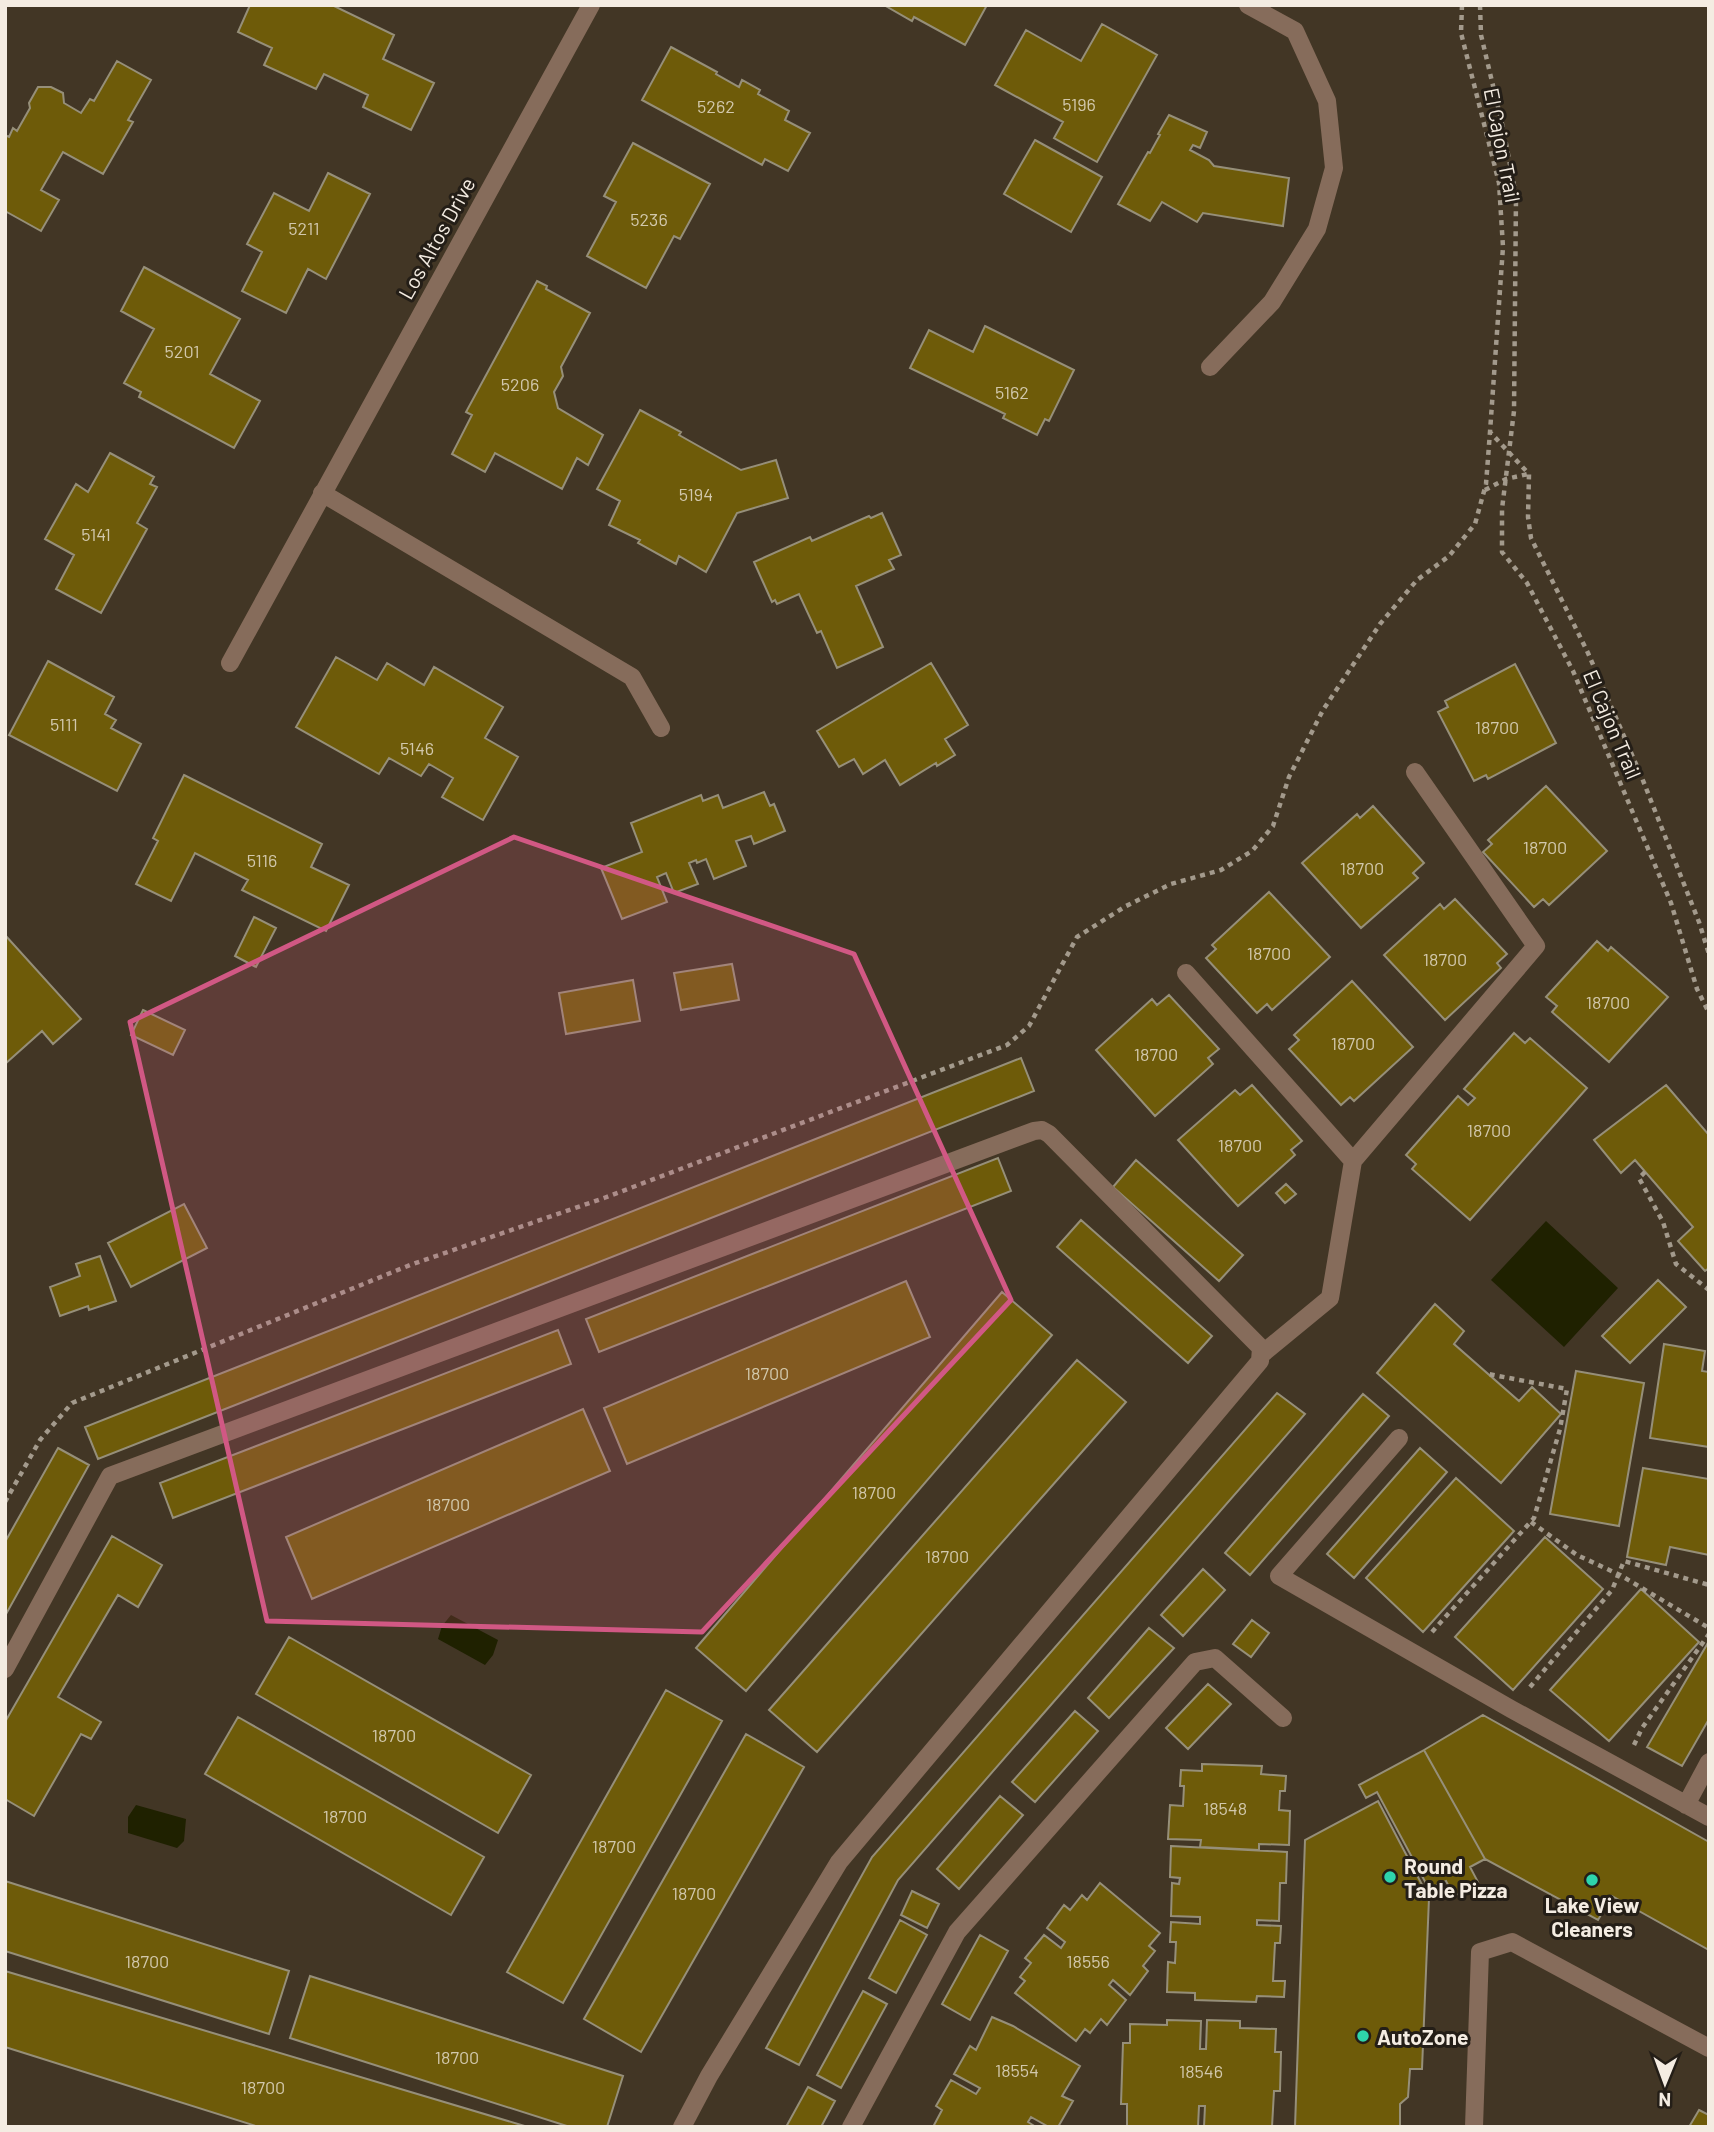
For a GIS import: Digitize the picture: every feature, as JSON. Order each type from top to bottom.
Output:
[{"type":"street","name":"Los Altos Drive","points":[[230,663],[591,5]]},
{"type":"street","points":[[1210,367],[1272,302],[1317,229],[1334,168],[1327,101],[1295,31],[1248,5]]},
{"type":"street","points":[[322,493],[632,677],[661,728]]},
{"type":"street","points":[[1262,1354],[1330,1298],[1353,1161],[1536,946],[1415,772]]},
{"type":"street","points":[[1186,973],[1353,1161]]},
{"type":"street","points":[[5,1669],[110,1476],[1034,1131],[1042,1130],[1049,1134],[1261,1348],[1260,1361],[839,1862],[709,2077],[682,2127]]},
{"type":"street","points":[[1399,1438],[1279,1576],[1511,1709],[1709,1817]]},
{"type":"street","points":[[851,2127],[957,1932],[1195,1662],[1215,1658],[1283,1718]]},
{"type":"street","points":[[1686,1805],[1709,1762]]},
{"type":"street","points":[[1474,2127],[1480,1952],[1512,1942],[1709,2048]]},
{"type":"path","name":"El Cajon Trail","points":[[5,1502],[40,1440],[72,1403],[410,1265],[604,1198],[1007,1045],[1029,1026],[1077,937],[1126,906],[1171,884],[1221,870],[1252,851],[1273,826],[1289,777],[1323,710],[1380,624],[1417,580],[1449,556],[1475,524],[1485,491],[1503,247],[1499,183],[1461,33],[1462,5]]},
{"type":"path","name":"El Cajon Trail","points":[[1480,5],[1481,35],[1516,196],[1514,398],[1502,509],[1502,552],[1527,583],[1573,671],[1666,890],[1697,989],[1709,1013]]},
{"type":"path","points":[[1490,432],[1529,474]]},
{"type":"path","name":"El Cajon Trail","points":[[1529,474],[1528,517],[1531,538],[1588,653],[1642,778],[1709,954]]},
{"type":"path","points":[[1485,491],[1506,479],[1529,474]]},
{"type":"path","points":[[1645,1172],[1639,1178],[1663,1222],[1676,1264],[1709,1290]]},
{"type":"path","points":[[1414,1653],[1534,1518],[1560,1429],[1567,1389],[1488,1374]]},
{"type":"path","points":[[1531,1522],[1577,1555],[1620,1575],[1709,1628]]},
{"type":"path","points":[[1511,1709],[1612,1590],[1624,1561],[1709,1585]]},
{"type":"path","points":[[1622,1771],[1642,1728],[1709,1634]]},
{"type":"highlighted area","points":[[514,837],[854,954],[1011,1300],[702,1632],[267,1621],[130,1022]]},
{"type":"shaded area","points":[[1546,1221],[1618,1288],[1564,1347],[1491,1280]]},
{"type":"shaded area","points":[[451,1615],[498,1640],[493,1655],[485,1665],[438,1639],[442,1626]]},
{"type":"shaded area","points":[[136,1805],[186,1819],[184,1841],[177,1848],[128,1833],[128,1817]]},
{"type":"building","points":[[250,5],[332,5],[394,35],[383,59],[434,83],[411,130],[363,107],[368,95],[324,74],[316,89],[264,65],[272,48],[238,32]]},
{"type":"building","points":[[884,5],[987,5],[965,45],[914,17],[912,21]]},
{"type":"building","points":[[1102,24],[1157,55],[1097,162],[1054,138],[1063,122],[995,85],[1026,30],[1081,61]]},
{"type":"building","points":[[671,47],[739,87],[742,80],[760,90],[758,94],[789,111],[785,120],[810,133],[788,171],[765,159],[762,165],[642,100]]},
{"type":"building","points":[[117,61],[151,80],[128,120],[133,122],[103,174],[63,152],[41,190],[59,200],[41,231],[5,211],[5,135],[9,137],[13,128],[17,131],[38,87],[51,87],[63,93],[64,103],[81,113],[90,99],[94,101]]},
{"type":"building","points":[[1169,115],[1207,132],[1200,148],[1193,145],[1190,150],[1209,160],[1214,166],[1289,178],[1283,226],[1203,213],[1197,222],[1162,202],[1150,221],[1118,204],[1148,152],[1150,153]]},
{"type":"building","points":[[1035,140],[1102,177],[1071,232],[1004,194]]},
{"type":"building","points":[[633,143],[710,184],[680,239],[674,236],[646,288],[587,256],[616,202],[604,196]]},
{"type":"building","points":[[328,173],[370,194],[326,279],[308,269],[286,313],[242,291],[262,252],[247,244],[274,193],[309,211]]},
{"type":"building","points":[[144,267],[240,319],[210,374],[260,401],[234,448],[139,397],[141,392],[124,383],[154,329],[121,311]]},
{"type":"building","points":[[537,281],[547,286],[546,289],[590,313],[561,367],[563,376],[554,392],[558,408],[603,435],[588,465],[577,458],[562,489],[495,453],[485,472],[452,454],[472,415],[466,412]]},
{"type":"building","points":[[985,326],[1074,370],[1049,421],[1045,419],[1037,435],[1003,418],[1005,414],[910,368],[929,330],[973,352]]},
{"type":"building","points":[[640,410],[741,470],[776,460],[788,498],[737,513],[706,572],[679,556],[676,564],[638,543],[640,540],[609,525],[620,501],[597,489]]},
{"type":"building","points":[[110,453],[154,477],[150,484],[157,487],[137,523],[147,529],[101,613],[56,589],[74,555],[45,539],[76,484],[88,492]]},
{"type":"building","points":[[882,513],[901,555],[889,560],[894,569],[856,586],[883,647],[837,668],[821,631],[817,633],[799,594],[777,604],[775,600],[772,602],[754,562],[810,537],[812,541]]},
{"type":"building","points":[[336,657],[377,680],[387,663],[424,685],[434,667],[503,707],[485,738],[518,757],[483,820],[442,797],[453,778],[429,764],[421,776],[389,758],[379,774],[296,727]]},
{"type":"building","points":[[48,661],[114,697],[105,714],[116,720],[111,728],[141,744],[117,791],[9,735]]},
{"type":"building","points":[[931,663],[968,725],[945,739],[955,755],[900,785],[885,760],[863,774],[854,759],[839,767],[817,731]]},
{"type":"building","points":[[1515,664],[1556,743],[1488,779],[1486,775],[1474,781],[1438,712],[1448,707],[1445,701]]},
{"type":"building","points":[[184,775],[322,844],[311,867],[349,885],[326,931],[242,890],[248,880],[195,853],[171,901],[136,884],[158,841],[153,838]]},
{"type":"building","points":[[1546,786],[1607,851],[1549,905],[1543,899],[1534,907],[1483,852],[1492,844],[1488,840]]},
{"type":"building","points":[[764,792],[770,806],[774,804],[785,831],[754,844],[751,836],[736,841],[746,866],[714,879],[706,859],[697,863],[696,860],[689,863],[698,884],[674,893],[666,873],[657,877],[667,902],[622,919],[601,868],[642,852],[631,823],[701,795],[703,801],[718,795],[723,808]]},
{"type":"building","points":[[1373,806],[1424,863],[1413,873],[1418,878],[1361,928],[1302,863],[1357,814],[1360,818]]},
{"type":"building","points":[[1269,892],[1330,957],[1272,1010],[1267,1004],[1257,1013],[1206,958],[1216,949],[1212,945]]},
{"type":"building","points":[[1455,899],[1507,954],[1497,963],[1501,968],[1445,1020],[1384,955],[1440,904],[1444,909]]},
{"type":"building","points":[[254,917],[276,928],[256,967],[235,956]]},
{"type":"building","points":[[5,935],[81,1019],[53,1044],[42,1031],[5,1064]]},
{"type":"building","points":[[1597,941],[1608,951],[1611,947],[1668,997],[1609,1062],[1552,1012],[1557,1006],[1546,997]]},
{"type":"building","points":[[732,964],[739,1000],[681,1010],[674,973]]},
{"type":"building","points":[[633,980],[640,1021],[566,1034],[559,993]]},
{"type":"building","points":[[1352,981],[1413,1047],[1354,1101],[1350,1097],[1341,1105],[1289,1049],[1299,1040],[1294,1035]]},
{"type":"building","points":[[1169,995],[1219,1049],[1208,1058],[1213,1064],[1155,1116],[1096,1050],[1152,999],[1157,1005]]},
{"type":"building","points":[[143,1010],[185,1030],[173,1055],[131,1035]]},
{"type":"building","points":[[1514,1033],[1525,1043],[1530,1038],[1587,1088],[1470,1220],[1412,1169],[1416,1164],[1406,1155],[1458,1096],[1468,1105],[1475,1098],[1464,1089]]},
{"type":"building","points":[[1021,1058],[1034,1091],[98,1459],[85,1427]]},
{"type":"building","points":[[1252,1085],[1302,1141],[1291,1150],[1295,1155],[1238,1206],[1178,1140],[1235,1090],[1240,1095]]},
{"type":"building","points":[[1666,1085],[1709,1135],[1709,1268],[1705,1271],[1678,1241],[1693,1227],[1635,1160],[1621,1173],[1594,1140]]},
{"type":"building","points":[[998,1158],[1011,1191],[599,1352],[586,1319]]},
{"type":"building","points":[[1136,1160],[1243,1255],[1219,1281],[1113,1187]]},
{"type":"building","points":[[1286,1184],[1296,1194],[1285,1203],[1276,1193]]},
{"type":"building","points":[[184,1204],[207,1248],[131,1287],[108,1243]]},
{"type":"building","points":[[1081,1220],[1212,1336],[1188,1363],[1057,1247]]},
{"type":"building","points":[[100,1256],[116,1301],[89,1310],[88,1306],[60,1316],[50,1287],[80,1276],[76,1264]]},
{"type":"building","points":[[1658,1280],[1686,1307],[1630,1363],[1602,1336]]},
{"type":"building","points":[[906,1281],[930,1337],[627,1464],[604,1408]]},
{"type":"building","points":[[1002,1292],[1052,1335],[746,1691],[696,1648]]},
{"type":"building","points":[[1435,1304],[1464,1331],[1454,1344],[1519,1401],[1532,1387],[1561,1414],[1501,1483],[1377,1373]]},
{"type":"building","points":[[558,1330],[571,1364],[173,1518],[160,1483]]},
{"type":"building","points":[[1664,1344],[1705,1351],[1702,1371],[1709,1372],[1709,1447],[1650,1438]]},
{"type":"building","points":[[1077,1360],[1126,1402],[817,1752],[769,1710]]},
{"type":"building","points":[[1576,1371],[1644,1383],[1619,1526],[1550,1514]]},
{"type":"building","points":[[1277,1393],[1305,1414],[898,1880],[799,2065],[766,2048],[872,1857]]},
{"type":"building","points":[[1363,1394],[1389,1416],[1250,1575],[1225,1553]]},
{"type":"building","points":[[583,1409],[610,1471],[312,1599],[286,1537]]},
{"type":"building","points":[[58,1448],[89,1465],[5,1616],[5,1542]]},
{"type":"building","points":[[1420,1448],[1447,1472],[1354,1578],[1327,1554]]},
{"type":"building","points":[[1643,1468],[1709,1479],[1709,1555],[1670,1547],[1666,1565],[1627,1557]]},
{"type":"building","points":[[1456,1478],[1514,1531],[1423,1632],[1366,1578]]},
{"type":"building","points":[[112,1536],[162,1565],[138,1607],[118,1595],[58,1697],[101,1722],[91,1739],[81,1734],[34,1816],[5,1799],[5,1722]]},
{"type":"building","points":[[1545,1537],[1603,1589],[1513,1690],[1455,1637]]},
{"type":"building","points":[[1203,1569],[1225,1590],[1183,1636],[1161,1615]]},
{"type":"building","points":[[1641,1589],[1699,1642],[1609,1741],[1550,1690]]},
{"type":"building","points":[[1252,1620],[1269,1633],[1251,1657],[1233,1644]]},
{"type":"building","points":[[1149,1628],[1174,1648],[1109,1718],[1088,1698]]},
{"type":"building","points":[[289,1637],[531,1775],[498,1833],[256,1694]]},
{"type":"building","points":[[1709,1641],[1709,1719],[1682,1766],[1647,1747]]},
{"type":"building","points":[[1208,1684],[1231,1704],[1188,1749],[1166,1728]]},
{"type":"building","points":[[666,1690],[722,1721],[563,2003],[507,1972]]},
{"type":"building","points":[[1075,1711],[1098,1731],[1035,1802],[1012,1782]]},
{"type":"building","points":[[1483,1715],[1709,1842],[1709,1950],[1612,1896],[1598,1920],[1485,1859],[1424,1750]]},
{"type":"building","points":[[238,1717],[484,1857],[451,1915],[205,1774]]},
{"type":"building","points":[[746,1734],[804,1767],[641,2052],[584,2019]]},
{"type":"building","points":[[1424,1750],[1485,1859],[1470,1867],[1478,1882],[1454,1896],[1446,1881],[1429,1889],[1377,1792],[1366,1798],[1359,1785]]},
{"type":"building","points":[[1202,1764],[1262,1766],[1261,1774],[1286,1776],[1285,1791],[1280,1791],[1279,1810],[1290,1811],[1289,1845],[1259,1844],[1259,1850],[1200,1847],[1201,1840],[1168,1839],[1170,1805],[1183,1806],[1184,1786],[1180,1786],[1181,1770],[1202,1771]]},
{"type":"building","points":[[1000,1796],[1023,1815],[959,1889],[937,1869]]},
{"type":"building","points":[[1378,1801],[1429,1898],[1422,2069],[1410,2069],[1408,2097],[1400,2104],[1400,2127],[1295,2127],[1305,1840]]},
{"type":"building","points":[[1171,1846],[1287,1852],[1286,1883],[1280,1883],[1279,1921],[1257,1920],[1257,1925],[1281,1926],[1280,1943],[1275,1943],[1273,1981],[1285,1981],[1284,1997],[1257,1996],[1256,2002],[1195,2000],[1195,1993],[1167,1992],[1168,1962],[1175,1963],[1176,1942],[1170,1942],[1171,1922],[1200,1924],[1200,1917],[1171,1916],[1172,1883],[1179,1884],[1180,1878],[1170,1877]]},
{"type":"building","points":[[5,1881],[289,1971],[269,2034],[5,1951]]},
{"type":"building","points":[[1100,1883],[1160,1933],[1149,1946],[1155,1951],[1143,1966],[1148,1971],[1130,1995],[1113,1980],[1109,1985],[1126,2000],[1107,2025],[1101,2019],[1090,2033],[1085,2029],[1076,2041],[1015,1993],[1025,1981],[1020,1977],[1031,1963],[1025,1958],[1044,1935],[1061,1948],[1065,1942],[1047,1928],[1064,1905],[1070,1910],[1082,1895],[1087,1900]]},
{"type":"building","points":[[912,1891],[939,1904],[927,1928],[901,1915]]},
{"type":"building","points":[[900,1920],[927,1935],[896,1993],[869,1978]]},
{"type":"building","points":[[980,1935],[1008,1951],[970,2020],[942,2004]]},
{"type":"building","points":[[5,1971],[528,2127],[259,2127],[5,2047]]},
{"type":"building","points":[[310,1976],[623,2076],[607,2127],[570,2127],[290,2038]]},
{"type":"building","points":[[863,1991],[887,2004],[841,2088],[817,2075]]},
{"type":"building","points":[[992,2017],[1013,2026],[1080,2066],[1062,2096],[1073,2101],[1058,2127],[1049,2127],[1031,2117],[1028,2122],[1036,2127],[933,2127],[942,2110],[936,2106],[951,2080],[976,2094],[980,2088],[954,2074],[970,2046],[976,2050]]},
{"type":"building","points":[[1167,2020],[1201,2021],[1200,2049],[1206,2049],[1207,2020],[1240,2021],[1240,2028],[1276,2029],[1275,2052],[1281,2052],[1280,2091],[1274,2091],[1272,2127],[1204,2127],[1205,2106],[1199,2106],[1198,2127],[1127,2127],[1127,2104],[1121,2104],[1123,2043],[1130,2043],[1130,2024],[1167,2025]]},
{"type":"building","points":[[808,2087],[835,2101],[821,2127],[786,2127]]},
{"type":"building","points":[[1699,2110],[1709,2115],[1709,2127],[1689,2127]]},
{"type":"place","name":"Round Table Pizza","points":[[1390,1877]]},
{"type":"place","name":"Lake View Cleaners","points":[[1592,1880]]},
{"type":"place","name":"AutoZone","points":[[1363,2036]]}]
